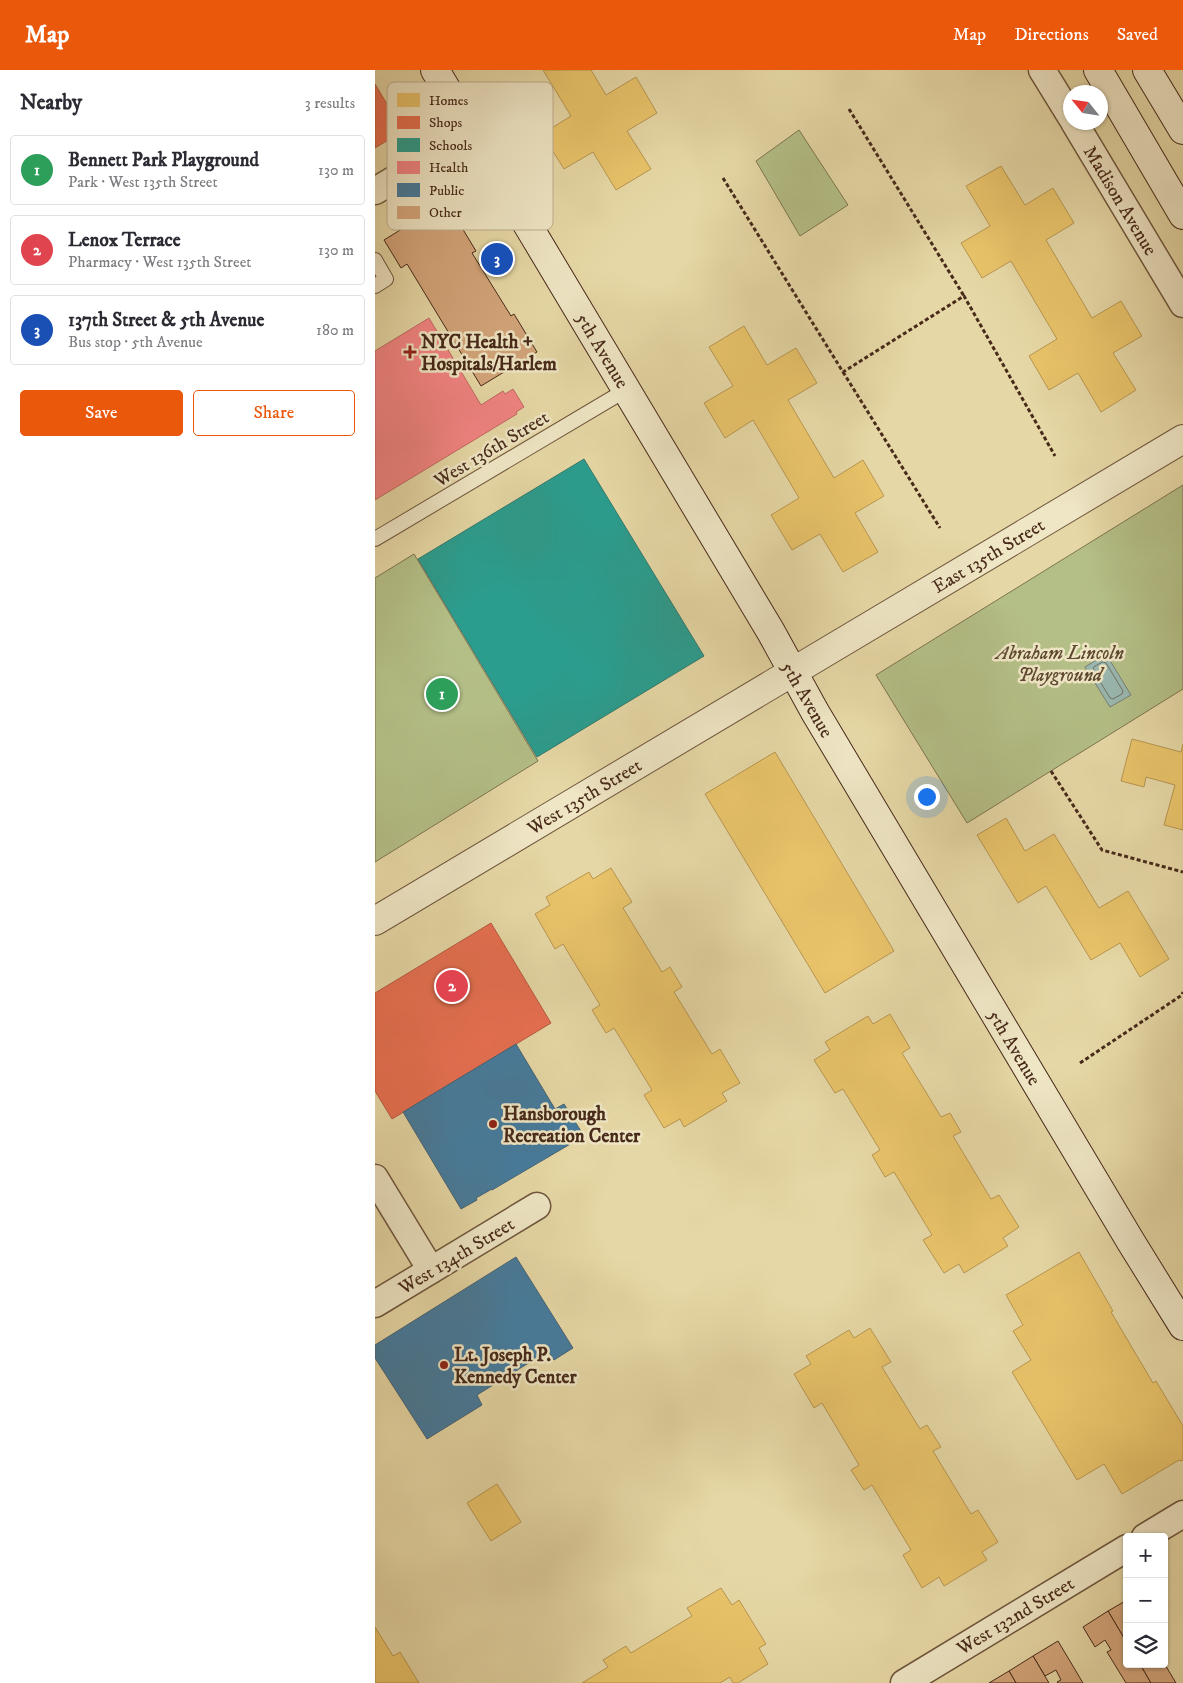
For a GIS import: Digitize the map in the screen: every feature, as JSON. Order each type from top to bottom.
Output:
[{"type":"main road","name":"5th Avenue","points":[[435,70],[442,82]]},
{"type":"main road","points":[[1098,70],[1183,215]]},
{"type":"main road","points":[[1147,70],[1183,130]]},
{"type":"main road","name":"5th Avenue","points":[[531,230],[771,632],[815,712],[1183,1326]]},
{"type":"main road","name":"East 135th Street","points":[[792,671],[1183,439]]},
{"type":"main road","name":"West 135th Street","points":[[375,921],[792,671]]},
{"type":"street","points":[[1042,70],[1063,105]]},
{"type":"street","name":"Madison Avenue","points":[[1078,130],[1183,304]]},
{"type":"street","points":[[375,191],[387,184]]},
{"type":"street","points":[[375,1178],[431,1270]]},
{"type":"street","name":"West 134th Street","points":[[375,1304],[537,1206]]},
{"type":"street","points":[[1152,1533],[1183,1514]]},
{"type":"street","name":"West 132nd Street","points":[[904,1683],[1123,1550]]},
{"type":"lane","points":[[375,260],[386,279],[375,286]]},
{"type":"lane","name":"West 136th Street","points":[[375,540],[627,390]]},
{"type":"path","points":[[849,109],[964,296],[1055,456]]},
{"type":"path","points":[[723,178],[940,528]]},
{"type":"path","points":[[843,372],[964,296]]},
{"type":"path","points":[[1051,770],[1102,850],[1183,872]]},
{"type":"path","points":[[1080,1063],[1183,994]]},
{"type":"green space","points":[[799,130],[848,205],[800,236],[756,161]]},
{"type":"green space","name":"Abraham Lincoln Playground","points":[[1183,485],[1183,689],[967,823],[876,675]]},
{"type":"green space","points":[[414,554],[538,761],[375,862],[375,578]]},
{"type":"water","points":[[1106,654],[1131,695],[1110,707],[1085,667]]},
{"type":"building: Homes","points":[[543,70],[591,70],[606,95],[636,77],[657,113],[627,131],[651,169],[616,190],[593,152],[564,169],[553,152],[553,127],[571,116],[553,86],[553,82],[550,82]]},
{"type":"building: Homes","points":[[1001,166],[1025,205],[1053,188],[1074,223],[1046,240],[1092,318],[1121,301],[1142,336],[1113,353],[1136,390],[1101,412],[1078,373],[1049,390],[1029,356],[1057,339],[1011,261],[982,278],[961,243],[990,226],[966,186]]},
{"type":"building: Homes","points":[[744,326],[767,365],[796,348],[817,383],[788,400],[834,478],[863,460],[884,496],[855,513],[878,552],[843,572],[820,534],[792,550],[771,515],[799,498],[753,420],[725,438],[704,403],[733,386],[709,347]]},
{"type":"building: Homes","points":[[1132,739],[1181,752],[1183,744],[1183,830],[1164,825],[1175,785],[1146,777],[1144,787],[1121,781]]},
{"type":"building: Homes","points":[[775,752],[894,951],[825,993],[705,794]]},
{"type":"building: Homes","points":[[1006,818],[1025,851],[1054,834],[1099,908],[1128,891],[1169,959],[1140,977],[1120,943],[1091,960],[1046,886],[1018,903],[977,835]]},
{"type":"building: Homes","points":[[611,868],[632,902],[623,908],[662,972],[670,967],[682,987],[674,992],[712,1054],[720,1049],[740,1083],[722,1093],[727,1101],[684,1127],[680,1119],[664,1128],[644,1095],[652,1090],[614,1028],[606,1033],[592,1010],[600,1005],[563,944],[555,949],[535,914],[550,905],[546,897],[589,872],[593,879]]},
{"type":"building: Homes","points":[[890,1014],[910,1048],[902,1053],[941,1117],[950,1113],[961,1132],[953,1136],[991,1199],[999,1195],[1019,1227],[1003,1238],[1008,1246],[964,1273],[959,1264],[944,1273],[923,1240],[932,1235],[894,1172],[885,1177],[872,1155],[880,1150],[843,1089],[835,1093],[814,1060],[830,1050],[825,1042],[868,1016],[873,1024]]},
{"type":"building: Homes","points":[[1079,1252],[1113,1311],[1111,1312],[1153,1383],[1156,1381],[1183,1426],[1183,1460],[1179,1460],[1122,1494],[1104,1464],[1077,1480],[1012,1372],[1031,1360],[1013,1331],[1023,1325],[1006,1295]]},
{"type":"building: Homes","points":[[870,1328],[891,1362],[882,1367],[920,1429],[927,1425],[941,1447],[933,1451],[971,1514],[978,1510],[998,1542],[982,1552],[987,1560],[944,1586],[939,1577],[922,1588],[903,1555],[911,1550],[872,1485],[864,1490],[851,1470],[859,1465],[822,1403],[814,1408],[794,1374],[811,1364],[806,1356],[849,1330],[854,1338]]},
{"type":"building: Homes","points":[[497,1484],[521,1522],[491,1541],[467,1503]]},
{"type":"building: Homes","points":[[721,1588],[732,1605],[739,1600],[766,1644],[759,1648],[768,1664],[738,1683],[733,1683],[730,1677],[720,1683],[582,1683],[608,1667],[603,1660],[626,1646],[631,1653],[692,1616],[687,1608]]},
{"type":"building: Homes","points":[[375,1627],[393,1656],[400,1652],[419,1683],[375,1683]]},
{"type":"building: Shops","points":[[375,84],[387,104],[387,141],[375,148]]},
{"type":"building: Shops","points":[[491,923],[551,1023],[392,1119],[375,1091],[375,993]]},
{"type":"building: Schools","points":[[584,459],[704,656],[537,757],[418,559]]},
{"type":"building: Health","points":[[429,318],[481,405],[503,391],[505,394],[513,389],[524,407],[516,412],[517,414],[375,500],[375,351]]},
{"type":"building: Public","name":"Hansborough Recreation Center","points":[[516,1044],[555,1109],[564,1104],[584,1136],[476,1198],[477,1200],[461,1209],[403,1112]]},
{"type":"building: Public","points":[[516,1257],[573,1348],[554,1360],[548,1351],[477,1395],[482,1405],[427,1439],[375,1358],[375,1345]]},
{"type":"building: Other","points":[[400,230],[463,230],[476,251],[472,253],[511,316],[514,314],[537,352],[481,386],[407,264],[401,268],[384,240]]},
{"type":"building: Other","points":[[1123,1602],[1123,1636],[1108,1611]]},
{"type":"building: Other","points":[[1108,1611],[1123,1636],[1123,1668],[1142,1668],[1151,1683],[1126,1683],[1107,1652],[1111,1650],[1105,1640],[1095,1647],[1083,1627]]},
{"type":"building: Other","points":[[1058,1641],[1083,1683],[1058,1683],[1061,1680],[1056,1670],[1045,1676],[1033,1656]]},
{"type":"building: Other","points":[[1033,1656],[1049,1683],[1016,1683],[1009,1671]]},
{"type":"building: Other","points":[[1142,1668],[1167,1668],[1176,1683],[1151,1683]]},
{"type":"building: Other","points":[[1009,1671],[1016,1683],[989,1683]]},
{"type":"place","name":"137th Street & 5th Avenue","points":[[497,259]]},
{"type":"place","name":"NYC Health + Hospitals/Harlem","points":[[410,352]]},
{"type":"place","name":"Bennett Park Playground","points":[[442,694]]},
{"type":"place","name":"Lenox Terrace","points":[[452,986]]},
{"type":"place","name":"Hansborough Recreation Center","points":[[493,1124]]},
{"type":"place","name":"Lt. Joseph P. Kennedy Center","points":[[444,1365]]}]
